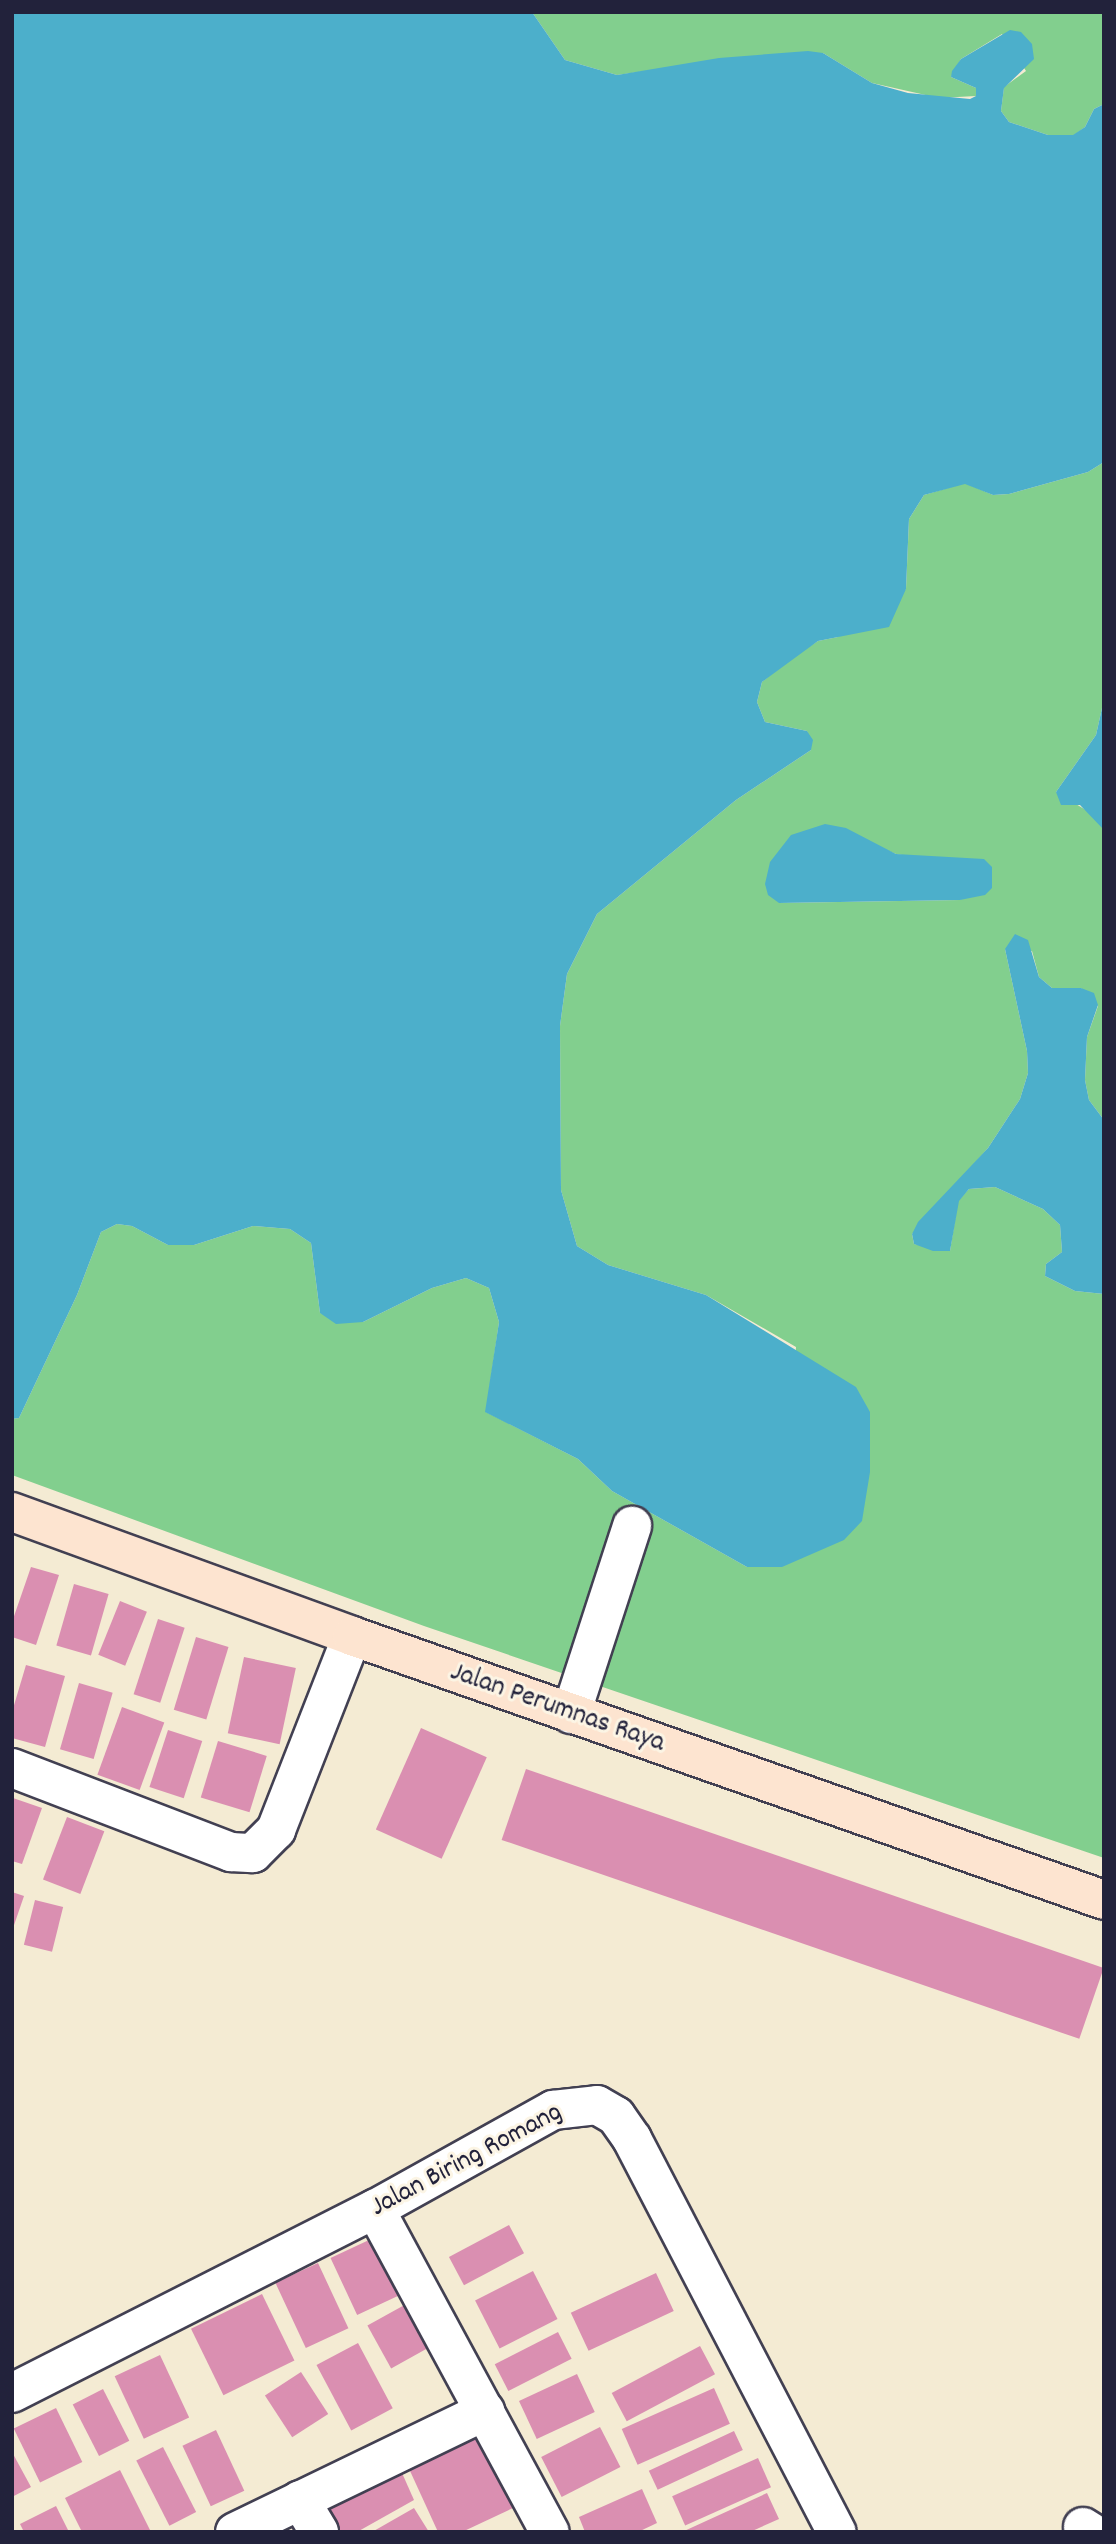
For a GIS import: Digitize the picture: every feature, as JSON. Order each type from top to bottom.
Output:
[{"type":"street","name":"Jalan Perumnas Raya","points":[[12,1512],[571,1714],[1104,1900]]},
{"type":"street","points":[[571,1714],[632,1526]]},
{"type":"street","points":[[12,1768],[231,1852],[253,1853],[276,1830],[352,1636]]},
{"type":"street","name":"Jalan Biring Romang","points":[[12,2393],[375,2209],[553,2110],[597,2105],[616,2116],[632,2139],[837,2532]]},
{"type":"street","points":[[375,2209],[550,2532]]},
{"type":"street","points":[[235,2532],[485,2411]]},
{"type":"street","points":[[300,2500],[319,2532]]},
{"type":"green space","points":[[532,12],[1104,12],[1104,104],[1094,109],[1085,127],[1073,136],[1048,135],[1009,122],[1001,111],[1004,87],[1026,71],[1002,34],[961,59],[951,77],[976,88],[976,96],[939,98],[872,83],[823,53],[754,56],[617,75],[565,60]]},
{"type":"green space","points":[[1104,462],[1104,699],[1096,735],[1056,792],[1094,815],[1104,830],[1104,1120],[1089,1100],[1085,1080],[1087,1037],[1098,1006],[1081,988],[1052,988],[1039,977],[1032,951],[1005,949],[1027,1051],[1028,1073],[1020,1099],[988,1148],[912,1234],[914,1244],[950,1251],[958,1201],[969,1189],[995,1187],[1043,1209],[1060,1225],[1062,1252],[1046,1264],[1045,1276],[1075,1291],[1104,1294],[1104,1858],[424,1626],[12,1475],[12,1419],[19,1418],[77,1295],[101,1232],[117,1224],[132,1226],[168,1245],[194,1245],[253,1226],[290,1229],[311,1243],[320,1313],[363,1322],[432,1288],[466,1278],[489,1288],[499,1322],[486,1412],[578,1459],[612,1491],[747,1567],[782,1567],[796,1347],[706,1295],[608,1265],[577,1246],[561,1190],[560,1026],[567,974],[597,914],[736,800],[811,750],[807,731],[765,722],[757,702],[762,682],[790,659],[818,641],[838,637],[906,589],[909,519],[924,495],[965,483],[993,495],[1009,494],[1088,472]],"holes":[[[870,843],[896,854],[927,859],[984,859],[960,900],[779,903]]]},
{"type":"water","points":[[12,12],[532,12],[565,60],[617,75],[719,58],[808,51],[823,53],[872,83],[908,93],[970,99],[976,96],[976,88],[951,77],[952,71],[961,59],[1010,30],[1021,32],[1032,44],[1034,59],[1004,88],[1001,111],[1009,122],[1048,135],[1073,135],[1085,127],[1094,109],[1104,104],[1104,462],[1088,472],[1009,494],[993,495],[965,484],[924,495],[909,519],[906,589],[889,627],[818,641],[762,682],[757,702],[765,722],[807,731],[813,740],[811,750],[736,800],[597,914],[567,974],[560,1026],[561,1190],[577,1246],[608,1265],[706,1295],[856,1387],[870,1412],[870,1472],[862,1521],[844,1540],[782,1567],[747,1567],[612,1491],[578,1459],[485,1412],[499,1322],[489,1288],[466,1278],[432,1288],[363,1322],[336,1324],[320,1313],[311,1243],[290,1229],[253,1226],[194,1245],[168,1245],[132,1226],[117,1224],[101,1232],[77,1295],[19,1418],[12,1419]]},
{"type":"water","points":[[1104,699],[1104,830],[1080,805],[1061,805],[1056,792],[1096,735]]},
{"type":"water","points":[[825,824],[846,828],[896,854],[984,859],[992,867],[992,888],[985,895],[960,900],[779,903],[768,895],[765,884],[770,862],[791,835]]},
{"type":"water","points":[[1015,934],[1028,940],[1039,977],[1052,988],[1081,988],[1094,993],[1098,1005],[1087,1037],[1085,1080],[1089,1100],[1104,1120],[1104,1294],[1075,1291],[1045,1276],[1046,1264],[1062,1252],[1060,1225],[1043,1209],[995,1187],[969,1189],[959,1201],[950,1251],[933,1251],[914,1244],[912,1234],[918,1222],[988,1148],[1020,1099],[1028,1073],[1027,1051],[1005,949]]},
{"type":"building","points":[[31,1567],[59,1575],[36,1645],[12,1637],[12,1622]]},
{"type":"building","points":[[74,1584],[109,1594],[91,1655],[56,1646]]},
{"type":"building","points":[[120,1601],[147,1612],[125,1666],[98,1655]]},
{"type":"building","points":[[158,1619],[185,1628],[160,1703],[134,1694]]},
{"type":"building","points":[[196,1637],[229,1647],[206,1720],[174,1710]]},
{"type":"building","points":[[244,1657],[296,1668],[280,1744],[228,1733]]},
{"type":"building","points":[[26,1665],[65,1676],[45,1747],[12,1738],[12,1712]]},
{"type":"building","points":[[79,1683],[113,1693],[94,1759],[60,1749]]},
{"type":"building","points":[[122,1707],[164,1722],[140,1790],[97,1775]]},
{"type":"building","points":[[421,1728],[487,1757],[442,1859],[376,1829]]},
{"type":"building","points":[[168,1730],[202,1741],[184,1798],[149,1787]]},
{"type":"building","points":[[218,1741],[267,1756],[250,1812],[201,1797]]},
{"type":"building","points":[[526,1769],[1104,1968],[1079,2039],[502,1840]]},
{"type":"building","points":[[13,1798],[42,1808],[22,1864],[12,1861]]},
{"type":"building","points":[[67,1817],[104,1831],[80,1894],[43,1880]]},
{"type":"building","points":[[12,1892],[24,1896],[13,1928],[12,1928]]},
{"type":"building","points":[[35,1900],[63,1907],[52,1952],[24,1945]]},
{"type":"building","points":[[509,2225],[524,2253],[464,2285],[449,2257]]},
{"type":"building","points":[[384,2233],[411,2290],[357,2315],[331,2258]]},
{"type":"building","points":[[318,2263],[348,2328],[306,2348],[275,2283]]},
{"type":"building","points":[[533,2271],[558,2319],[500,2349],[475,2301]]},
{"type":"building","points":[[656,2273],[674,2311],[589,2351],[571,2313]]},
{"type":"building","points":[[262,2294],[294,2361],[223,2395],[191,2329]]},
{"type":"building","points":[[419,2297],[443,2340],[391,2368],[367,2326]]},
{"type":"building","points":[[558,2332],[572,2359],[508,2391],[495,2364]]},
{"type":"building","points":[[358,2343],[393,2408],[351,2430],[317,2365]]},
{"type":"building","points":[[700,2346],[715,2374],[627,2421],[612,2393]]},
{"type":"building","points":[[160,2355],[189,2418],[144,2439],[115,2376]]},
{"type":"building","points":[[301,2372],[328,2414],[292,2437],[265,2395]]},
{"type":"building","points":[[577,2374],[595,2412],[537,2439],[519,2401]]},
{"type":"building","points":[[714,2388],[730,2424],[638,2465],[622,2429]]},
{"type":"building","points":[[103,2389],[129,2441],[99,2456],[73,2404]]},
{"type":"building","points":[[56,2408],[82,2462],[40,2483],[14,2429]]},
{"type":"building","points":[[475,2427],[513,2508],[462,2532],[438,2532],[405,2460]]},
{"type":"building","points":[[600,2427],[620,2467],[562,2497],[541,2457]]},
{"type":"building","points":[[216,2430],[244,2491],[211,2506],[182,2446]]},
{"type":"building","points":[[734,2431],[743,2450],[658,2490],[649,2471]]},
{"type":"building","points":[[163,2447],[196,2512],[169,2526],[136,2461]]},
{"type":"building","points":[[12,2452],[31,2487],[12,2497]]},
{"type":"building","points":[[758,2458],[771,2487],[685,2525],[672,2496]]},
{"type":"building","points":[[398,2464],[414,2500],[357,2532],[335,2532],[318,2500]]},
{"type":"building","points":[[120,2470],[151,2532],[82,2532],[65,2498]]},
{"type":"building","points":[[642,2489],[657,2523],[638,2532],[585,2532],[579,2517]]},
{"type":"building","points":[[767,2493],[779,2519],[750,2532],[682,2532]]},
{"type":"building","points":[[56,2506],[69,2532],[24,2532],[20,2524]]},
{"type":"building","points":[[414,2508],[429,2532],[372,2532]]}]
